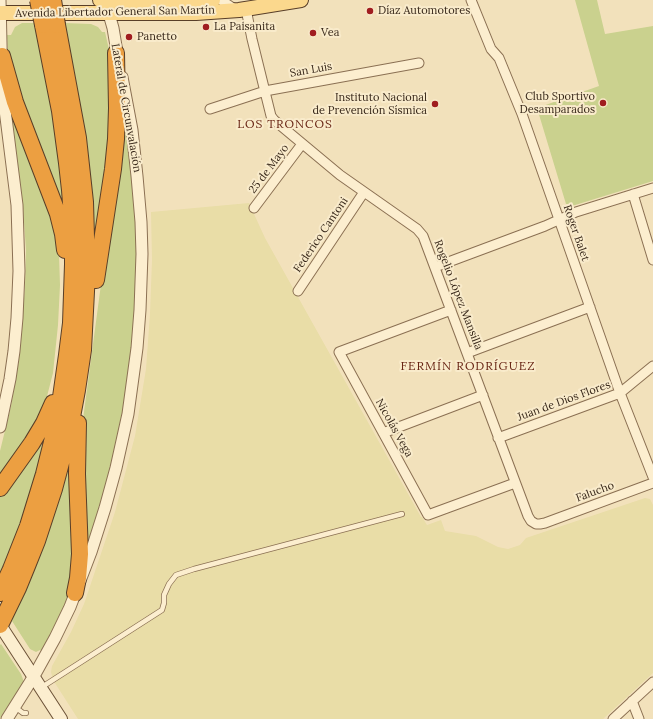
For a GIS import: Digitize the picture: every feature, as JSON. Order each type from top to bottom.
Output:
[{"type":"highway","points":[[0,488],[32,443],[44,423],[57,391],[77,354],[88,272],[85,202],[78,138],[50,25],[38,0]]},
{"type":"highway","points":[[53,0],[50,25],[70,183],[74,264],[72,310]]},
{"type":"highway","points":[[0,625],[4,595],[11,568],[28,526],[41,487],[61,397],[77,354],[94,288],[115,151],[117,112],[116,53]]},
{"type":"highway","points":[[2,56],[15,102],[61,224],[64,245],[77,354],[77,452],[80,554],[75,593]]},
{"type":"main road","name":"Avenida Libertador General San Martín","points":[[100,0],[206,0]]},
{"type":"main road","name":"Avenida Libertador General San Martín","points":[[0,13],[196,13],[241,9],[301,0]]},
{"type":"main road","points":[[0,625],[61,719]]},
{"type":"street","points":[[0,0],[3,111],[17,205],[19,242],[17,318],[14,351],[0,427]]},
{"type":"street","name":"Lateral de Circunvalación","points":[[7,719],[34,676],[70,607],[96,538],[113,483],[123,438],[128,414],[137,348],[142,254],[139,189],[131,124],[116,53],[113,28],[105,0]]},
{"type":"street","points":[[221,0],[241,9]]},
{"type":"street","name":"Roger Balet","points":[[471,0],[491,50],[498,58],[522,114],[620,392],[653,477]]},
{"type":"street","name":"Rogelio López Mansilla","points":[[241,9],[252,40],[272,117],[276,122],[340,175],[419,231],[423,236],[528,516],[531,521],[536,524],[545,523]]},
{"type":"street","name":"San Luis","points":[[210,109],[265,90],[418,62]]},
{"type":"street","name":"25 de Mayo","points":[[254,208],[302,144]]},
{"type":"street","points":[[435,268],[576,212],[653,188]]},
{"type":"street","name":"Federico Cantoni","points":[[298,291],[364,192]]},
{"type":"street","points":[[633,194],[652,255]]},
{"type":"street","points":[[466,353],[590,307]]},
{"type":"street","name":"Nicolás Vega","points":[[451,310],[339,352],[428,515],[515,483]]},
{"type":"street","name":"Juan de Dios Flores","points":[[498,438],[620,392],[653,366]]},
{"type":"street","points":[[383,433],[482,395]]},
{"type":"street","name":"Falucho","points":[[545,523],[653,483]]},
{"type":"street","points":[[613,719],[653,682]]},
{"type":"street","points":[[632,701],[639,719]]},
{"type":"lane","points":[[40,688],[162,610],[164,595],[169,584],[176,575],[402,514]]},
{"type":"lane","points":[[15,707],[23,713],[26,713]]},
{"type":"shaded area","points":[[249,203],[265,238],[421,517],[427,525],[441,520],[445,531],[476,536],[498,547],[508,549],[520,545],[526,538],[645,498],[650,499],[653,505],[653,673],[603,719],[78,719],[53,680],[51,672],[52,666],[71,632],[84,604],[115,512],[135,436],[146,369],[150,314],[152,260],[151,212]]},
{"type":"green space","name":"Club Sportivo Desamparados","points":[[575,0],[597,0],[605,34],[653,26],[653,181],[572,206],[566,204],[537,108],[599,86]]},
{"type":"green space","points":[[22,23],[36,23],[57,144],[66,232],[8,58],[7,35],[11,35],[15,27]]},
{"type":"green space","points":[[64,23],[91,24],[98,27],[102,32],[105,32],[111,58],[114,128],[95,246],[87,143]]},
{"type":"green space","points":[[9,106],[54,222],[59,254],[60,285],[53,373],[44,408],[40,419],[0,479],[0,451],[11,406],[18,366],[25,287],[26,250],[18,165]]},
{"type":"green space","points":[[124,112],[129,147],[136,233],[132,347],[123,408],[114,452],[100,506],[84,557],[83,419]]},
{"type":"green space","points":[[43,432],[41,455],[29,498],[0,578],[0,493]]},
{"type":"green space","points":[[73,452],[76,569],[64,608],[43,652],[40,650],[36,652],[30,649],[12,621],[15,609],[27,588],[47,537]]},
{"type":"green space","points":[[1,644],[21,674],[24,682],[0,718],[0,645]]},
{"type":"place","name":"Díaz Automotores","points":[[370,11]]},
{"type":"place","name":"La Paisanita","points":[[206,27]]},
{"type":"place","name":"Vea","points":[[313,33]]},
{"type":"place","name":"Panetto","points":[[129,37]]},
{"type":"place","name":"Club Sportivo Desamparados","points":[[603,103]]},
{"type":"place","name":"Instituto Nacional de Prevención Sísmica","points":[[435,104]]},
{"type":"district","name":"LOS TRONCOS","points":[[285,125]]},
{"type":"district","name":"FERMÍN RODRÍGUEZ","points":[[468,367]]}]
